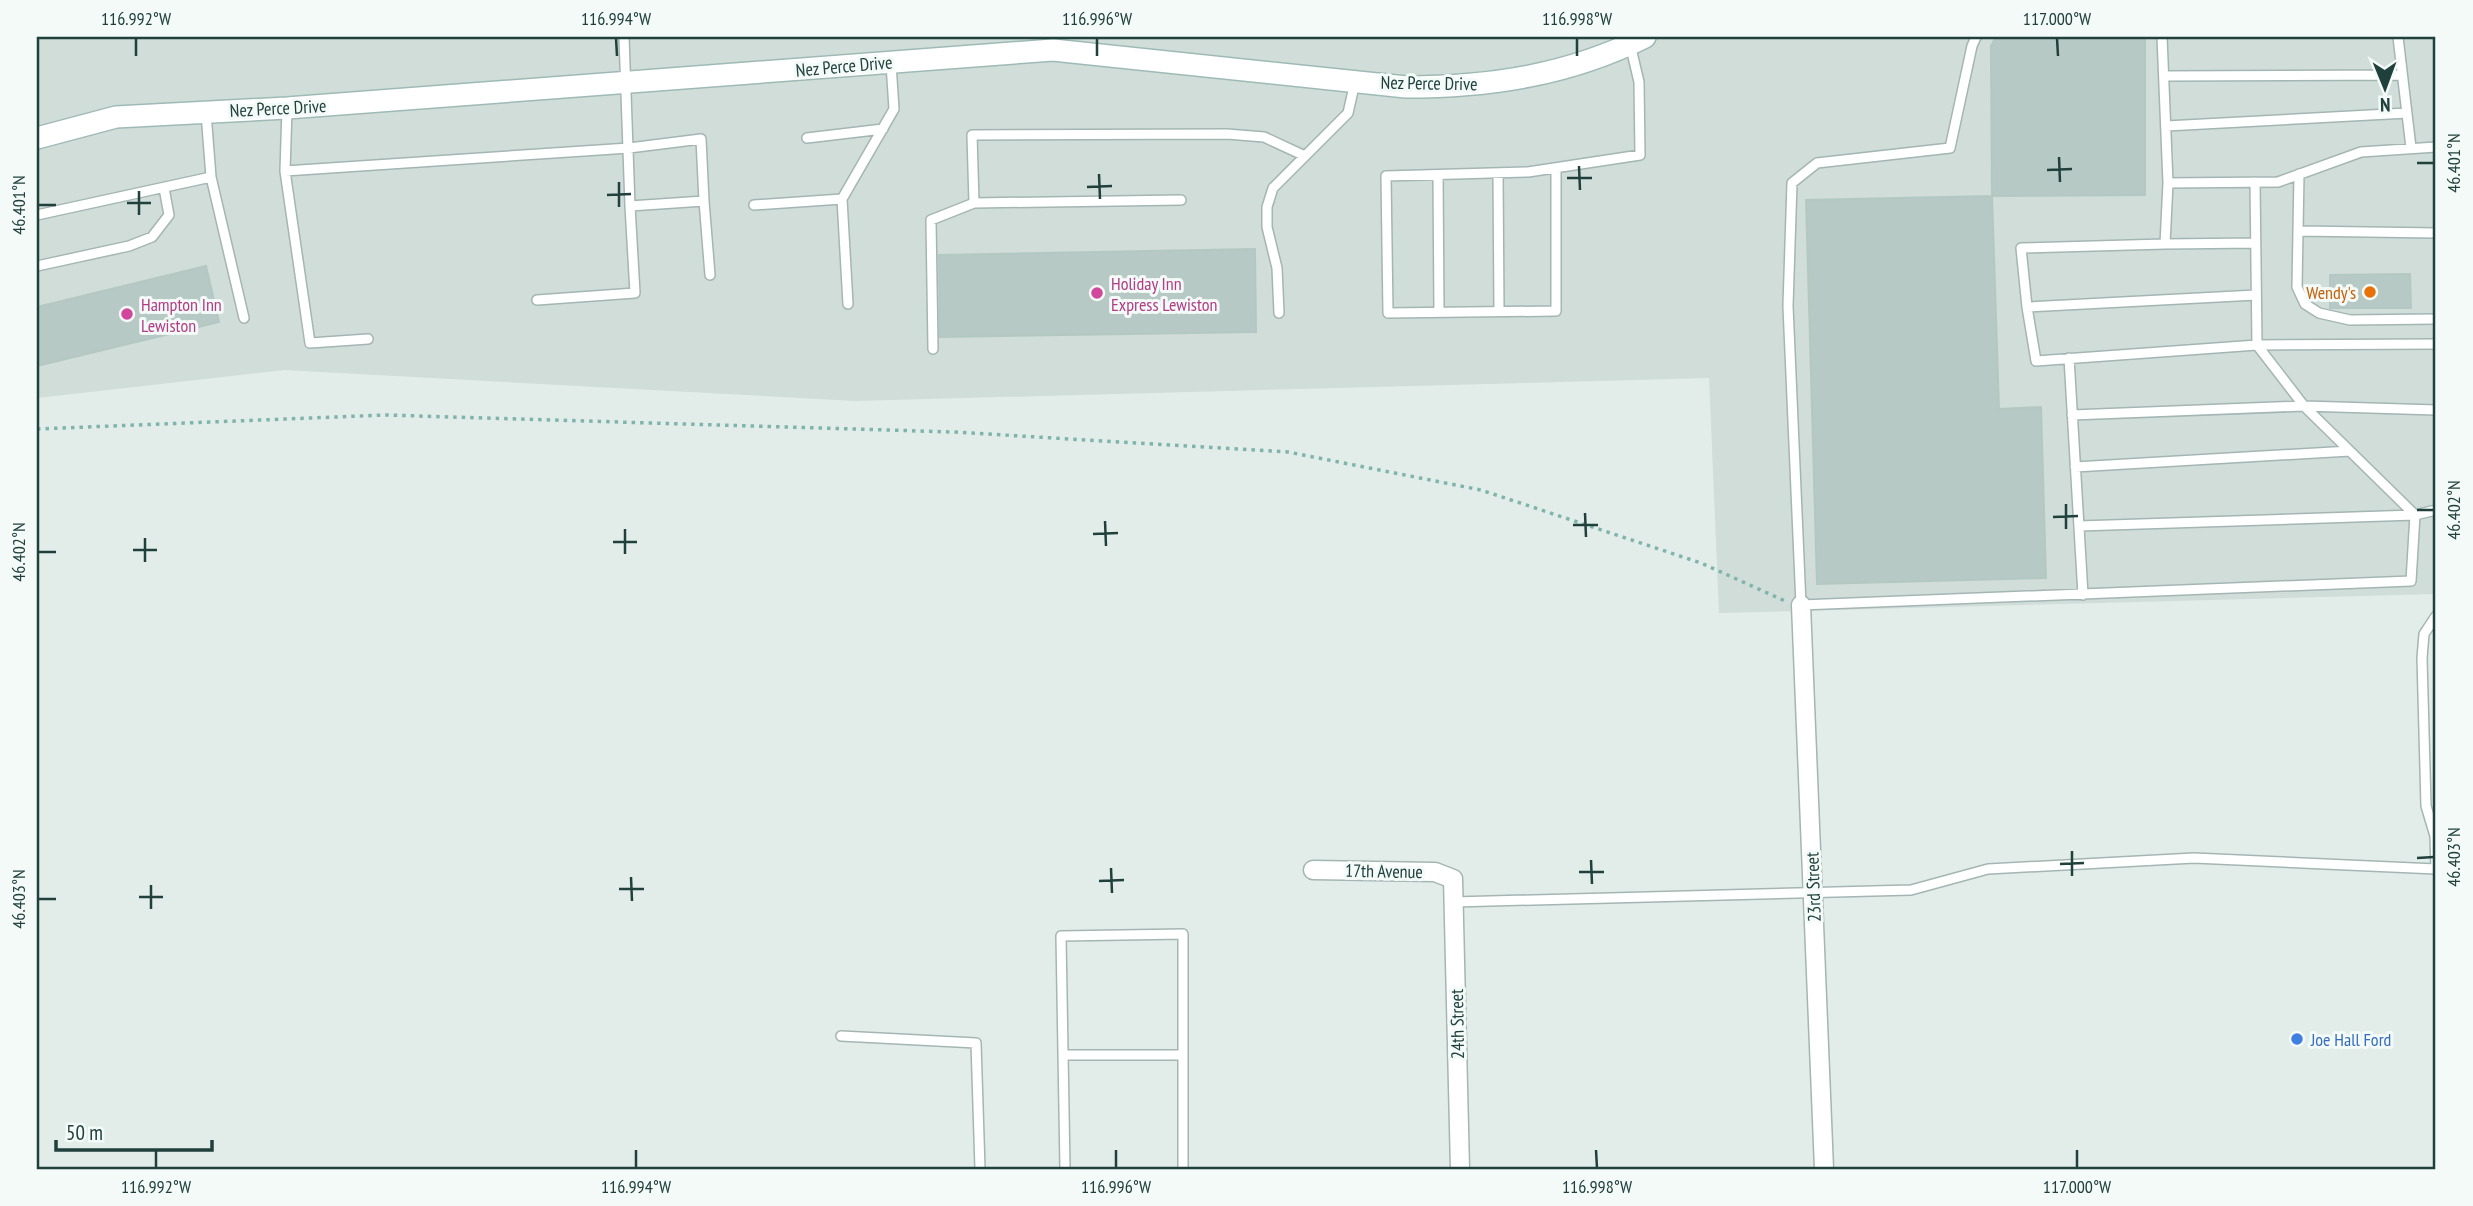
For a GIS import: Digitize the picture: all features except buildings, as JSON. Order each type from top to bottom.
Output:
[{"type":"street","name":"Nez Perce Drive","points":[[37,138],[116,117],[287,108],[627,83],[891,62],[1052,43],[1406,87],[1486,84],[1573,67],[1637,41]]},
{"type":"street","name":"23rd Street","points":[[1801,604],[1824,1169]]},
{"type":"street","name":"17th Avenue","points":[[1314,870],[1435,872],[1453,879]]},
{"type":"street","name":"24th Street","points":[[1453,879],[1460,1169]]},
{"type":"lane","points":[[537,300],[635,293],[624,37]]},
{"type":"lane","points":[[1976,37],[1950,148],[1818,163],[1792,183],[1788,306],[1801,604],[2411,581],[2415,515],[2304,406],[2257,345],[2255,182]]},
{"type":"lane","points":[[2162,37],[2168,183],[2165,244]]},
{"type":"lane","points":[[2398,37],[2411,148]]},
{"type":"lane","points":[[1556,168],[1556,311],[1388,313],[1386,176],[1498,173],[1556,168],[1640,155],[1637,41]]},
{"type":"lane","points":[[848,304],[842,199],[894,109],[891,62]]},
{"type":"lane","points":[[2164,76],[2402,75]]},
{"type":"lane","points":[[1279,313],[1277,268],[1267,227],[1267,207],[1273,188],[1348,113],[1355,80]]},
{"type":"lane","points":[[287,108],[285,171],[310,343],[368,339]]},
{"type":"lane","points":[[206,111],[211,177],[244,318]]},
{"type":"lane","points":[[2166,126],[2407,113]]},
{"type":"lane","points":[[807,138],[883,129]]},
{"type":"lane","points":[[974,203],[972,135],[1264,136],[1305,156]]},
{"type":"lane","points":[[285,171],[629,148],[701,139],[710,275]]},
{"type":"lane","points":[[2168,183],[2278,182],[2361,152],[2436,147]]},
{"type":"lane","points":[[1498,173],[1499,311]]},
{"type":"lane","points":[[2300,174],[2297,286],[2305,304],[2319,313],[2350,320],[2436,319]]},
{"type":"lane","points":[[1438,175],[1439,312]]},
{"type":"lane","points":[[37,215],[211,177]]},
{"type":"lane","points":[[37,266],[129,246],[152,236],[169,215],[164,188]]},
{"type":"lane","points":[[754,205],[842,199]]},
{"type":"lane","points":[[933,349],[931,220],[974,203],[1181,200]]},
{"type":"lane","points":[[630,206],[704,201]]},
{"type":"lane","points":[[2299,231],[2436,233]]},
{"type":"lane","points":[[2256,243],[2021,248],[2026,307],[2036,360],[2257,345],[2436,344]]},
{"type":"lane","points":[[2026,307],[2256,295]]},
{"type":"lane","points":[[2069,358],[2083,595]]},
{"type":"lane","points":[[2072,415],[2304,406],[2436,410]]},
{"type":"lane","points":[[2076,467],[2350,451]]},
{"type":"lane","points":[[2079,526],[2415,515],[2436,510]]},
{"type":"lane","points":[[1454,902],[1911,890],[1988,869],[2194,858],[2436,869],[2435,836],[2426,806],[2422,658],[2424,634],[2436,616]]},
{"type":"lane","points":[[1065,1169],[1061,936],[1183,934],[1183,1169]]},
{"type":"lane","points":[[841,1037],[976,1043],[980,1169]]},
{"type":"lane","points":[[1063,1055],[1183,1055]]},
{"type":"path","points":[[37,429],[384,415],[953,432],[1288,452],[1481,490],[1701,563],[1779,600],[1801,604]]},
{"type":"shaded area","points":[[37,37],[2436,37],[2436,594],[1719,613],[1709,378],[855,401],[284,370],[37,398]]},
{"type":"place","name":"Wendy's","points":[[2370,292]]},
{"type":"place","name":"Holiday Inn Express Lewiston","points":[[1097,293]]},
{"type":"place","name":"Hampton Inn Lewiston","points":[[127,314]]},
{"type":"place","name":"Joe Hall Ford","points":[[2297,1039]]}]
